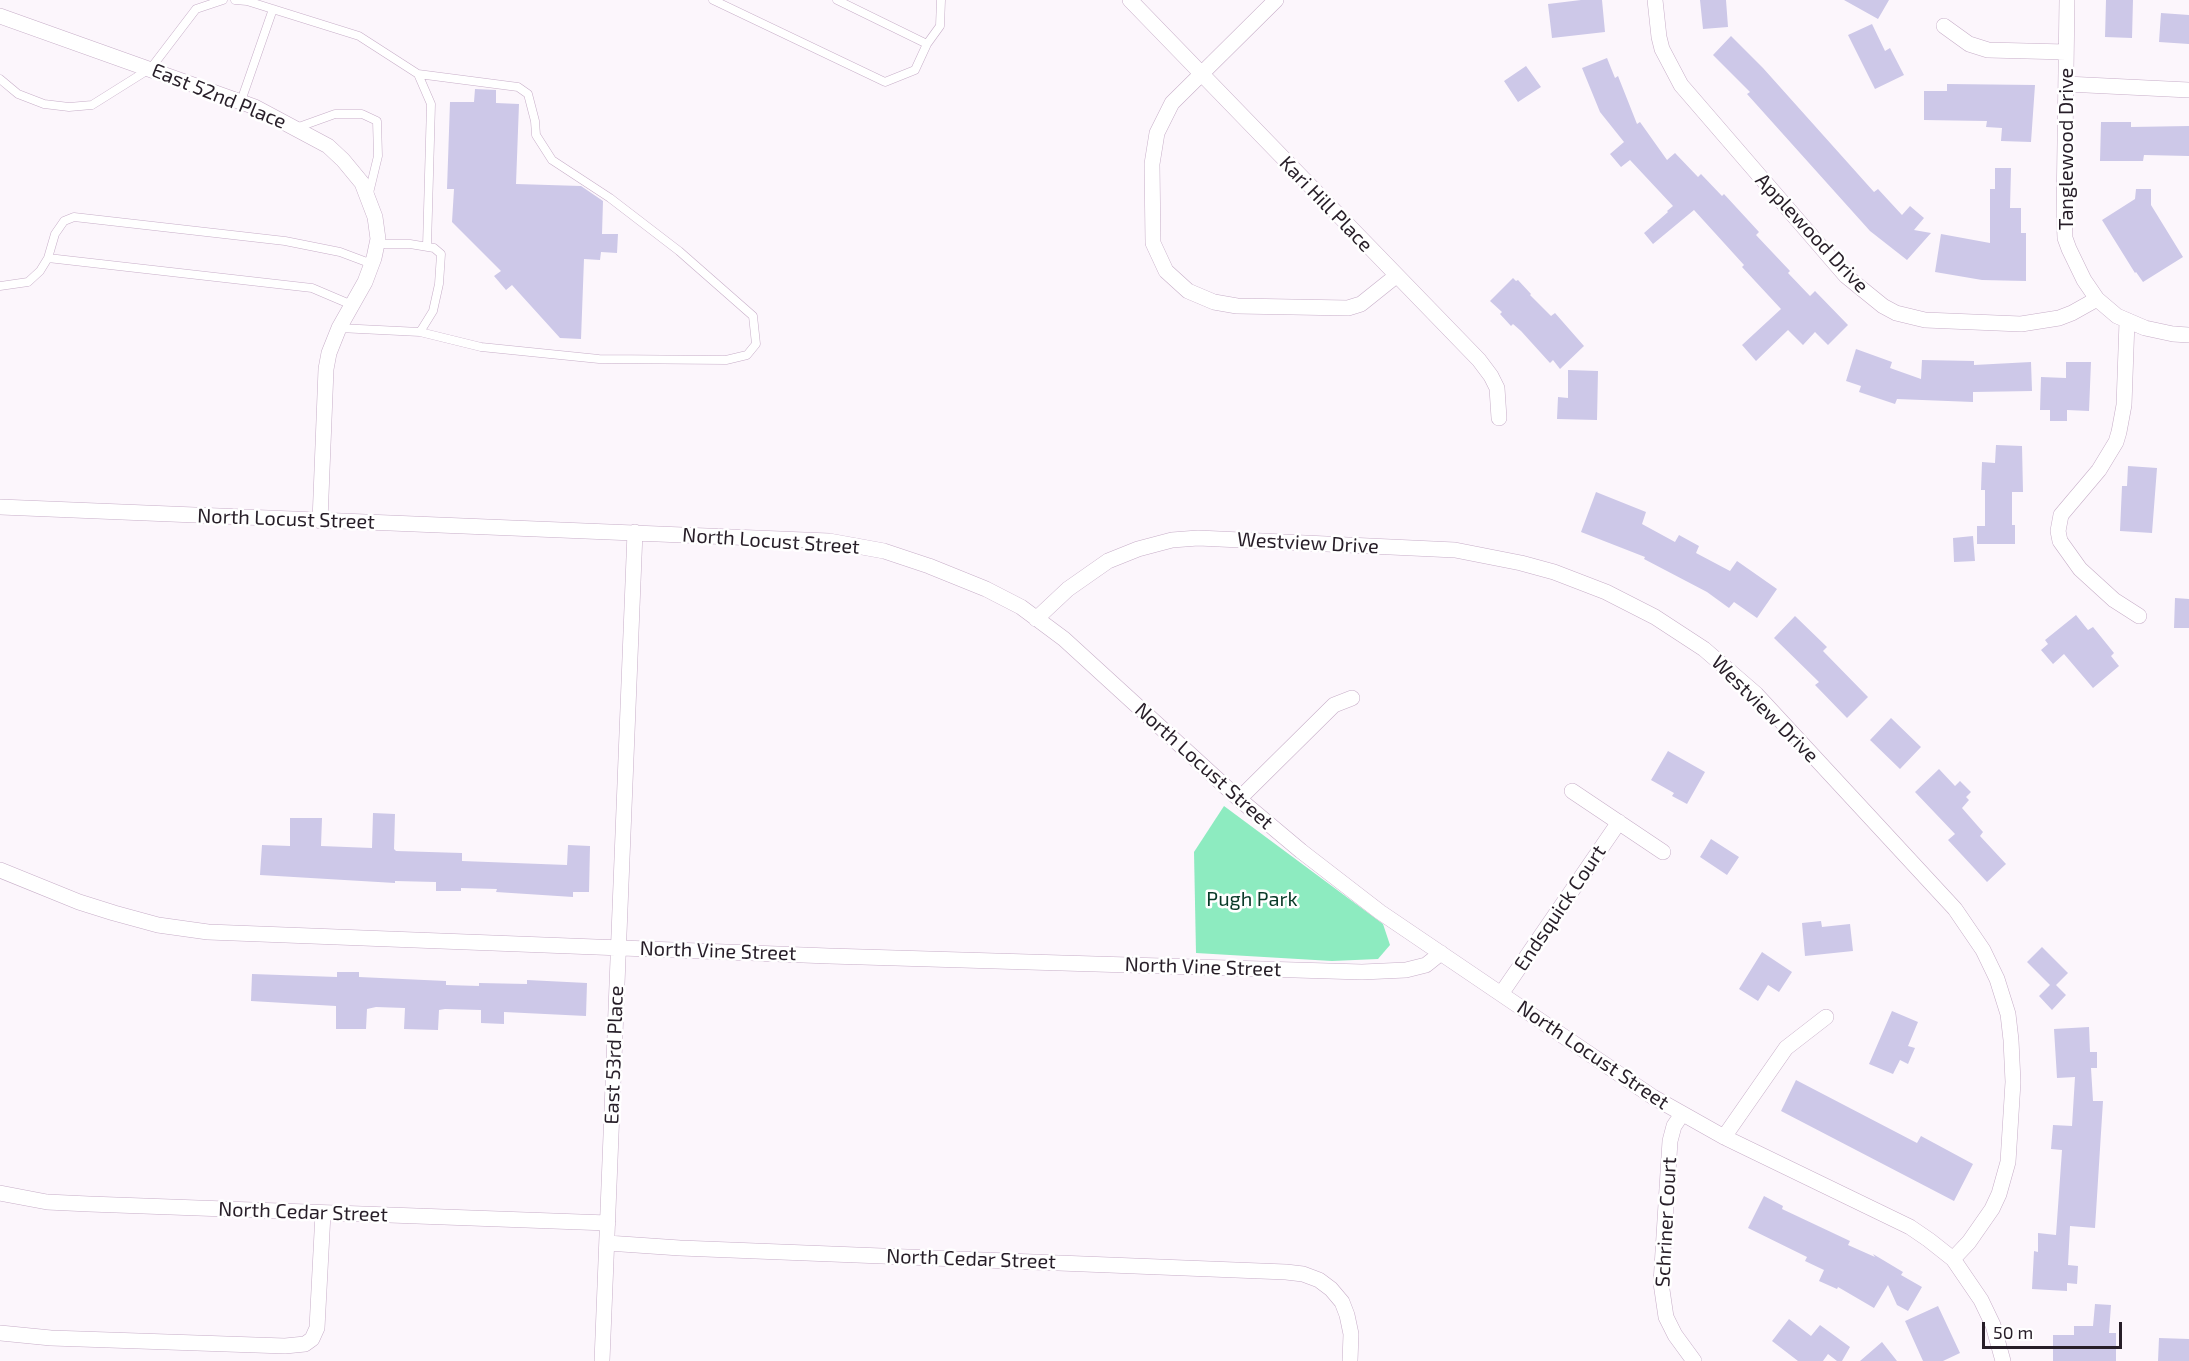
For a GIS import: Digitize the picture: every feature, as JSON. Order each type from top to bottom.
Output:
[{"type":"street","name":"Kari Hill Place","points":[[1130,0],[1479,360],[1497,388],[1499,418]]},
{"type":"street","points":[[1276,0],[1172,104],[1156,133],[1152,164],[1153,243],[1166,271],[1188,291],[1214,302],[1237,306],[1348,308],[1361,304],[1396,276]]},
{"type":"street","name":"Applewood Drive","points":[[1655,0],[1659,37],[1668,61],[1681,85],[1846,276],[1883,306],[1896,313],[1925,320],[2021,324],[2059,318],[2097,299]]},
{"type":"street","name":"Tanglewood Drive","points":[[2067,0],[2065,232],[2073,260],[2097,299],[2117,316],[2145,328],[2189,335]]},
{"type":"street","name":"East 52nd Place","points":[[0,16],[241,101],[328,146],[362,183],[375,217],[377,244],[372,264],[339,328],[329,353],[326,369],[320,521]]},
{"type":"street","points":[[1944,26],[1969,44],[1988,50],[2066,52]]},
{"type":"street","points":[[2066,84],[2189,90]]},
{"type":"street","points":[[2127,321],[2124,405],[2116,442],[2099,470],[2061,515],[2058,531],[2061,541],[2080,569],[2114,600],[2139,615]]},
{"type":"street","name":"North Locust Street","points":[[0,507],[829,541],[884,551],[929,566],[986,589],[1021,607],[1064,639],[1239,799],[1371,905],[1644,1091],[1725,1137]]},
{"type":"street","name":"East 53rd Place","points":[[602,1361],[635,532]]},
{"type":"street","name":"Westview Drive","points":[[1036,619],[1068,589],[1108,561],[1138,549],[1172,540],[1198,538],[1455,550],[1483,554],[1554,572],[1606,592],[1646,612],[1704,649],[1756,694],[1955,909],[1983,950],[1997,979],[2008,1014],[2011,1040],[2013,1082],[2008,1162],[2000,1194],[1992,1209],[1969,1242],[1953,1259]]},
{"type":"street","points":[[1239,799],[1335,705],[1352,698]]},
{"type":"street","points":[[1572,791],[1663,852]]},
{"type":"street","name":"Endsquick Court","points":[[1501,994],[1619,822]]},
{"type":"street","name":"North Vine Street","points":[[0,870],[114,914],[158,925],[208,932],[1362,972],[1406,970],[1426,965],[1441,953]]},
{"type":"street","points":[[1826,1017],[1786,1048],[1725,1137],[1910,1227],[1953,1259],[1988,1312],[2003,1361]]},
{"type":"street","name":"Schriner Court","points":[[1682,1114],[1674,1126],[1670,1141],[1661,1283],[1666,1317],[1674,1335],[1694,1361]]},
{"type":"street","name":"North Cedar Street","points":[[0,1193],[47,1202],[608,1223]]},
{"type":"street","points":[[0,1333],[51,1338],[285,1346],[305,1344],[312,1339],[317,1328],[323,1213]]},
{"type":"street","name":"North Cedar Street","points":[[607,1243],[1303,1274],[1331,1289],[1342,1302],[1351,1334],[1350,1361]]},
{"type":"lane","points":[[0,79],[18,94],[44,105],[69,108],[92,105],[150,68],[196,9],[223,0]]},
{"type":"lane","points":[[235,0],[247,1],[359,36],[418,74],[518,87],[528,94],[536,135],[552,160],[610,198],[678,251],[753,316],[756,344],[747,355],[726,360],[599,359],[481,347],[420,332],[339,328]]},
{"type":"lane","points":[[713,0],[885,82],[915,70],[927,44],[940,26],[941,0]]},
{"type":"lane","points":[[837,0],[927,44]]},
{"type":"lane","points":[[241,101],[273,9]]},
{"type":"lane","points":[[418,74],[431,104],[427,246]]},
{"type":"lane","points":[[296,128],[334,114],[362,114],[377,121],[378,156],[368,197]]},
{"type":"lane","points":[[0,286],[28,282],[40,271],[48,258],[55,234],[64,221],[74,217],[285,241],[340,252],[372,264]]},
{"type":"lane","points":[[377,244],[427,246],[441,254],[439,284],[433,311],[420,332]]},
{"type":"lane","points":[[48,258],[312,288],[352,304]]},
{"type":"green space","name":"Pugh Park","points":[[1224,806],[1383,924],[1390,945],[1378,959],[1332,961],[1196,953],[1194,852]]},
{"type":"building","points":[[1602,0],[1605,32],[1552,38],[1548,4]]},
{"type":"building","points":[[1700,0],[1726,0],[1728,27],[1703,29]]},
{"type":"building","points":[[1844,0],[1889,0],[1878,19]]},
{"type":"building","points":[[2106,0],[2133,0],[2132,38],[2105,37]]},
{"type":"building","points":[[2161,13],[2189,15],[2189,44],[2159,42]]},
{"type":"building","points":[[1872,24],[1885,51],[1890,48],[1904,75],[1875,89],[1848,35]]},
{"type":"building","points":[[1731,36],[1763,68],[1874,192],[1878,189],[1902,215],[1910,206],[1924,218],[1914,230],[1931,233],[1907,260],[1870,231],[1747,94],[1750,92],[1713,55]]},
{"type":"building","points":[[1607,58],[1615,78],[1618,76],[1637,124],[1640,122],[1667,160],[1675,153],[1698,177],[1701,174],[1722,196],[1724,194],[1759,232],[1756,235],[1790,271],[1788,273],[1810,296],[1815,291],[1848,325],[1828,345],[1815,332],[1803,345],[1788,330],[1756,361],[1742,345],[1781,309],[1742,267],[1744,265],[1694,210],[1653,244],[1644,233],[1673,206],[1630,160],[1621,167],[1610,154],[1624,142],[1600,112],[1582,68]]},
{"type":"building","points":[[1526,66],[1541,87],[1518,102],[1504,81]]},
{"type":"building","points":[[1947,84],[2035,85],[2031,142],[2001,141],[2002,128],[1986,127],[1987,121],[1924,120],[1924,91],[1947,91]]},
{"type":"building","points":[[475,89],[496,90],[496,103],[519,104],[516,184],[581,186],[603,201],[602,234],[618,234],[617,253],[601,252],[600,260],[584,259],[581,339],[560,338],[512,285],[506,290],[494,276],[501,271],[452,222],[454,189],[447,189],[450,102],[474,102]]},
{"type":"building","points":[[2101,122],[2131,122],[2131,127],[2189,126],[2189,156],[2144,155],[2143,161],[2100,161]]},
{"type":"building","points":[[1995,168],[2011,168],[2010,208],[2021,208],[2021,233],[2026,233],[2026,281],[1982,280],[1935,272],[1941,234],[1990,243],[1990,189],[1995,189]]},
{"type":"building","points":[[2136,189],[2151,189],[2151,205],[2183,257],[2143,282],[2102,220],[2135,199]]},
{"type":"building","points":[[1513,278],[1518,280],[1551,316],[1555,313],[1584,346],[1560,369],[1553,360],[1550,363],[1521,331],[1513,324],[1511,326],[1500,314],[1502,312],[1490,301]]},
{"type":"building","points":[[1856,349],[1892,362],[1890,368],[1921,379],[1922,360],[1974,361],[1974,365],[2031,362],[2032,391],[1973,392],[1973,402],[1897,399],[1895,404],[1859,392],[1861,386],[1846,381]]},
{"type":"building","points":[[2066,362],[2091,362],[2089,411],[2067,410],[2067,421],[2050,421],[2050,410],[2040,410],[2041,377],[2066,378]]},
{"type":"building","points":[[1568,370],[1598,371],[1597,420],[1557,419],[1558,397],[1568,398]]},
{"type":"building","points":[[1996,445],[2022,446],[2023,492],[2012,492],[2012,525],[2015,525],[2015,544],[1977,544],[1977,526],[1985,526],[1985,490],[1981,490],[1982,462],[1995,463]]},
{"type":"building","points":[[2128,466],[2157,468],[2152,533],[2120,531],[2122,486],[2127,486]]},
{"type":"building","points":[[1596,492],[1646,512],[1642,524],[1675,542],[1679,535],[1699,546],[1696,553],[1730,571],[1737,561],[1777,589],[1757,618],[1734,602],[1729,608],[1707,592],[1644,559],[1645,557],[1581,532]]},
{"type":"building","points":[[1973,536],[1975,561],[1954,562],[1953,538]]},
{"type":"building","points":[[2175,598],[2189,599],[2189,628],[2174,628]]},
{"type":"building","points":[[2076,615],[2088,630],[2093,627],[2114,653],[2111,656],[2119,666],[2093,688],[2064,654],[2053,664],[2041,650],[2048,644],[2045,640]]},
{"type":"building","points":[[1795,616],[1827,647],[1823,651],[1868,697],[1847,718],[1815,685],[1819,682],[1774,638]]},
{"type":"building","points":[[1891,718],[1921,747],[1900,769],[1870,740]]},
{"type":"building","points":[[1668,751],[1705,772],[1687,804],[1672,796],[1674,793],[1651,780]]},
{"type":"building","points":[[1939,769],[1955,786],[1960,781],[1971,792],[1966,797],[1969,800],[1962,808],[1983,832],[1980,836],[2006,864],[1987,882],[1948,840],[1955,834],[1915,792]]},
{"type":"building","points":[[373,813],[395,814],[394,849],[396,851],[462,853],[462,861],[567,865],[568,845],[590,846],[589,892],[573,892],[573,897],[496,892],[497,889],[461,888],[461,891],[436,891],[436,882],[395,881],[395,883],[260,875],[262,845],[290,846],[290,818],[322,818],[321,846],[372,848]]},
{"type":"building","points":[[1711,839],[1739,857],[1727,875],[1700,857]]},
{"type":"building","points":[[1821,921],[1822,927],[1850,924],[1853,951],[1805,956],[1802,923]]},
{"type":"building","points":[[2042,947],[2068,973],[2056,985],[2066,995],[2052,1010],[2039,996],[2050,985],[2027,962]]},
{"type":"building","points":[[1762,952],[1792,972],[1779,992],[1768,985],[1758,1001],[1739,989]]},
{"type":"building","points":[[337,972],[359,972],[359,977],[446,981],[446,985],[527,984],[527,980],[587,983],[586,1016],[504,1012],[504,1024],[481,1023],[481,1010],[445,1009],[439,1010],[438,1030],[404,1029],[405,1008],[376,1007],[367,1009],[366,1029],[336,1029],[336,1006],[251,1001],[252,974],[337,977]]},
{"type":"building","points":[[1892,1011],[1918,1022],[1908,1046],[1915,1048],[1908,1064],[1900,1060],[1893,1074],[1869,1064]]},
{"type":"building","points":[[2089,1027],[2090,1052],[2097,1052],[2097,1068],[2091,1068],[2093,1101],[2103,1101],[2095,1228],[2070,1226],[2068,1265],[2078,1266],[2077,1284],[2067,1283],[2067,1291],[2032,1289],[2034,1251],[2038,1252],[2038,1233],[2056,1235],[2062,1150],[2051,1149],[2053,1125],[2072,1126],[2075,1077],[2057,1078],[2054,1029]]},
{"type":"building","points":[[1796,1080],[1917,1143],[1921,1136],[1973,1164],[1954,1201],[1781,1111]]},
{"type":"building","points":[[1764,1196],[1783,1206],[1782,1209],[1850,1241],[1848,1245],[1875,1257],[1873,1254],[1903,1272],[1901,1275],[1922,1287],[1908,1311],[1897,1305],[1888,1285],[1874,1308],[1838,1287],[1837,1289],[1819,1281],[1824,1270],[1805,1261],[1807,1257],[1748,1228]]},
{"type":"building","points":[[2095,1304],[2111,1305],[2109,1333],[2116,1333],[2116,1361],[2053,1361],[2053,1335],[2074,1335],[2074,1326],[2093,1326]]},
{"type":"building","points":[[1938,1306],[1960,1353],[1943,1361],[1923,1361],[1905,1321]]},
{"type":"building","points":[[1789,1319],[1811,1336],[1820,1325],[1850,1347],[1842,1361],[1837,1361],[1828,1354],[1823,1361],[1798,1361],[1772,1341]]},
{"type":"building","points":[[2159,1338],[2189,1339],[2189,1361],[2158,1361]]},
{"type":"building","points":[[1882,1342],[1897,1361],[1860,1361]]}]
